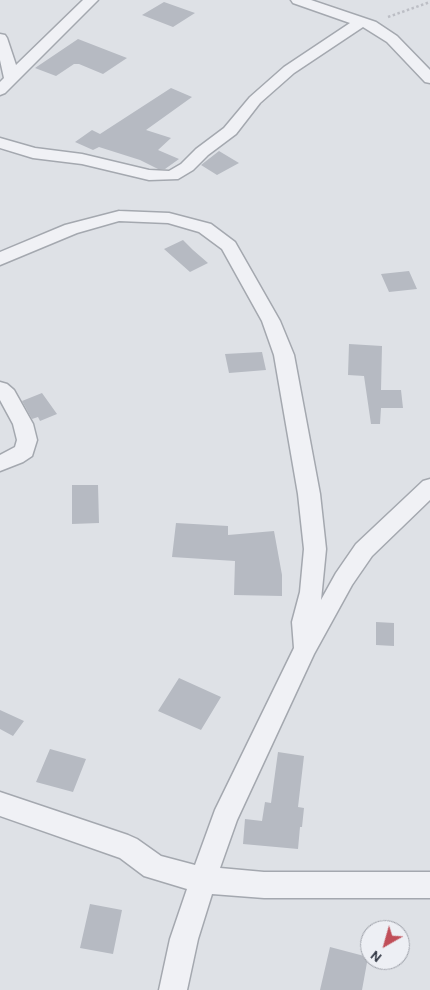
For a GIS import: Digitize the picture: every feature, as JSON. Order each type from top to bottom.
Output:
[{"type":"street","points":[[0,90],[91,0]]},
{"type":"street","points":[[298,0],[367,23],[392,39],[430,79]]},
{"type":"street","points":[[0,143],[33,153],[82,160],[142,174],[159,177],[172,176],[187,167],[197,156],[230,131],[255,100],[289,70],[367,23]]},
{"type":"street","points":[[0,38],[9,65],[11,78]]},
{"type":"street","points":[[0,259],[70,229],[119,216],[169,218],[196,225],[205,228],[229,246],[271,321],[284,355],[309,494],[315,549],[311,592],[304,622],[305,649]]},
{"type":"street","points":[[0,389],[7,395],[23,424],[28,440],[25,451],[16,457],[0,463]]},
{"type":"street","points":[[173,990],[184,939],[224,820],[305,649],[344,579],[364,550],[429,490]]},
{"type":"street","points":[[0,804],[128,848],[154,867],[203,880],[264,885],[430,885]]},
{"type":"path","points":[[367,23],[430,2]]},
{"type":"building","points":[[164,2],[195,13],[173,27],[142,15]]},
{"type":"building","points":[[78,39],[127,58],[103,74],[79,64],[74,64],[56,76],[35,68]]},
{"type":"building","points":[[171,88],[192,97],[146,130],[171,138],[158,150],[179,159],[165,169],[158,169],[140,160],[99,147],[93,150],[75,142],[92,130],[100,134]]},
{"type":"building","points":[[219,151],[239,163],[217,175],[201,165]]},
{"type":"building","points":[[183,240],[208,263],[190,272],[164,249]]},
{"type":"building","points":[[409,271],[417,289],[389,292],[381,274]]},
{"type":"building","points":[[349,344],[382,346],[381,390],[401,390],[403,408],[381,408],[380,424],[371,424],[364,376],[348,375]]},
{"type":"building","points":[[262,352],[266,370],[229,373],[225,354]]},
{"type":"building","points":[[42,393],[57,414],[40,421],[38,417],[32,419],[22,401]]},
{"type":"building","points":[[72,485],[98,485],[99,523],[72,524]]},
{"type":"building","points":[[176,523],[228,526],[228,535],[274,531],[282,575],[282,596],[234,595],[235,561],[172,557]]},
{"type":"building","points":[[376,622],[394,623],[394,646],[376,645]]},
{"type":"building","points":[[179,678],[221,697],[201,730],[158,711]]},
{"type":"building","points":[[0,710],[24,721],[13,736],[0,729]]},
{"type":"building","points":[[50,749],[86,759],[73,792],[36,782]]},
{"type":"building","points":[[278,752],[304,756],[298,807],[304,808],[298,849],[243,844],[245,819],[262,821],[265,802],[271,803]]},
{"type":"building","points":[[90,904],[122,910],[113,954],[80,948]]},
{"type":"building","points":[[330,947],[360,955],[360,970],[366,970],[362,990],[320,990]]}]
